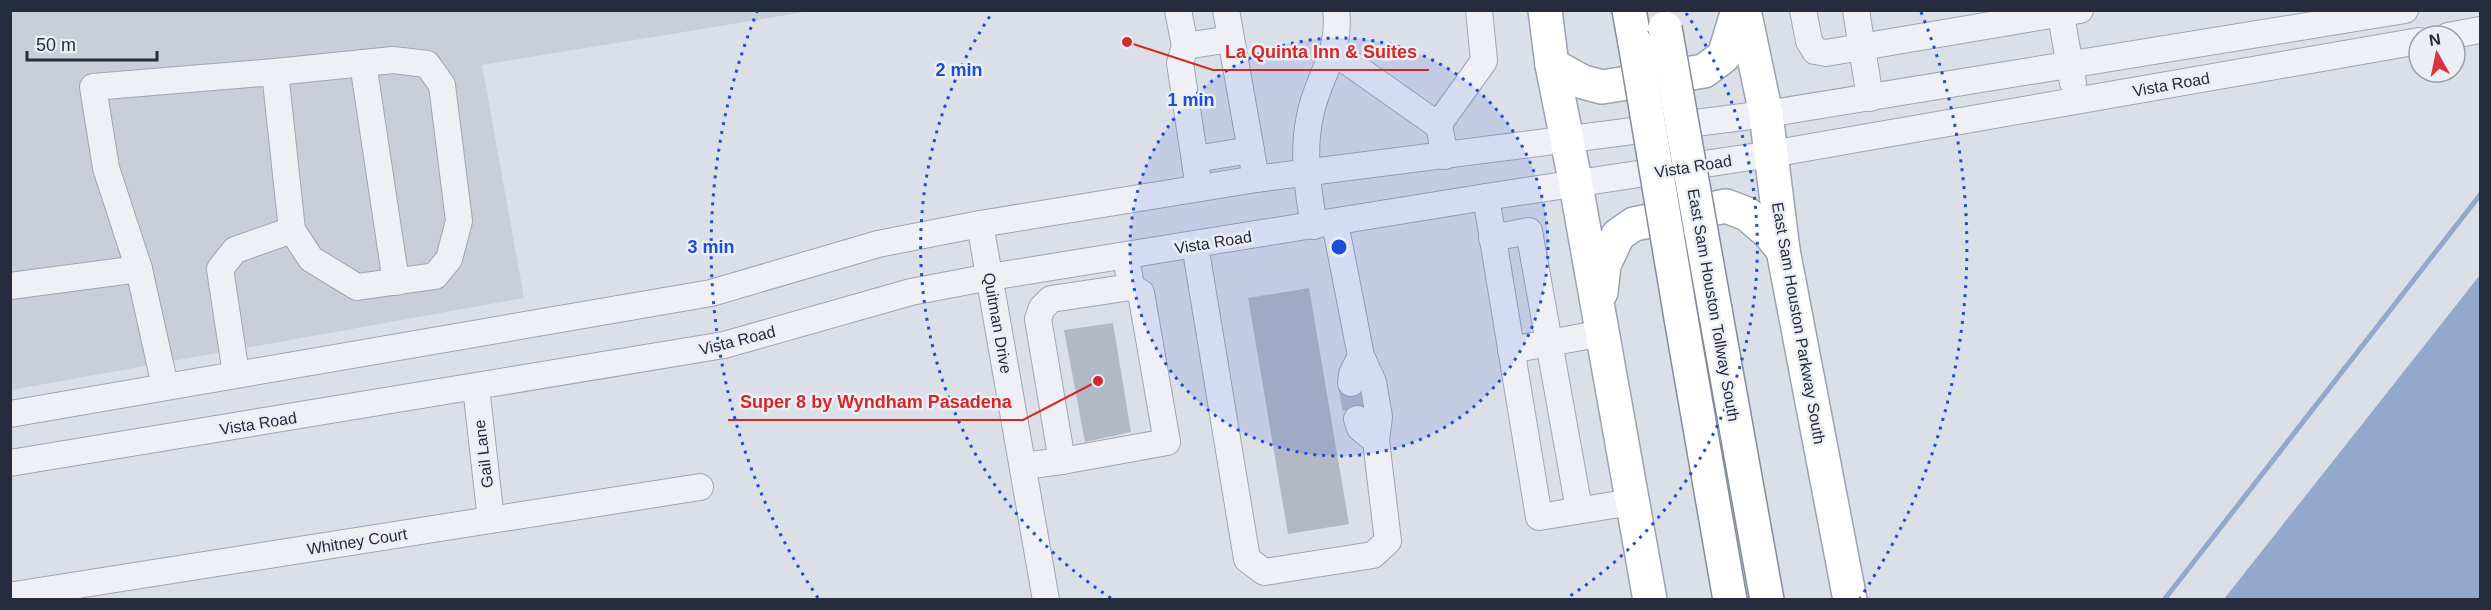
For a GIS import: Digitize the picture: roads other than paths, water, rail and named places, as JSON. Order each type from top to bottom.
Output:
[{"type":"main road","points":[[1545,10],[1552,65],[1601,320],[1650,600]]},
{"type":"main road","name":"East Sam Houston Tollway South","points":[[1629,10],[1730,600]]},
{"type":"main road","points":[[1552,65],[1583,82],[1602,87],[1704,71],[1724,56],[1738,10]]},
{"type":"main road","name":"East Sam Houston Parkway South","points":[[1744,10],[1766,114],[1782,250],[1850,600]]},
{"type":"main road","name":"East Sam Houston Tollway South","points":[[1663,19],[1767,600]]},
{"type":"main road","points":[[1601,320],[1604,265],[1618,235],[1634,224],[1726,206],[1747,214],[1769,233],[1782,250]]},
{"type":"street","points":[[1178,10],[1185,46],[1180,63],[1199,188]]},
{"type":"street","points":[[1226,10],[1256,179]]},
{"type":"street","points":[[1195,245],[1247,559],[1264,572],[1373,555],[1388,541],[1376,441],[1379,417],[1375,394],[1361,356],[1324,225],[1305,173],[1309,118],[1314,97],[1334,52],[1339,30],[1336,10]]},
{"type":"street","points":[[1438,125],[1484,62],[1479,10]]},
{"type":"street","points":[[1803,10],[1809,41],[1815,51],[1826,53],[1862,48],[1956,21],[2067,12],[2070,66],[2076,101]]},
{"type":"street","points":[[1856,10],[1870,98]]},
{"type":"street","name":"Vista Road","points":[[10,414],[711,292],[878,244],[980,224],[1256,179],[1766,114],[2405,10]]},
{"type":"street","points":[[1185,46],[1231,39]]},
{"type":"street","name":"Vista Road","points":[[10,463],[724,345],[911,292],[990,277],[1324,225],[1486,197],[1771,154],[2407,43]]},
{"type":"street","points":[[1334,52],[1438,125],[1442,131],[1445,156]]},
{"type":"street","points":[[165,386],[139,269],[106,168],[93,87],[393,60],[427,64],[441,85],[459,221],[449,259],[435,276],[357,287],[311,259],[292,230],[275,72]]},
{"type":"street","points":[[363,63],[396,282]]},
{"type":"street","points":[[1195,159],[1251,150]]},
{"type":"street","points":[[1486,197],[1539,517],[1632,502]]},
{"type":"street","name":"Quitman Drive","points":[[980,224],[1046,600]]},
{"type":"street","points":[[236,374],[220,269],[235,250],[292,230]]},
{"type":"street","points":[[1492,238],[1529,231],[1579,509]]},
{"type":"street","points":[[1126,256],[1131,287]]},
{"type":"street","points":[[10,286],[139,269]]},
{"type":"street","points":[[1023,466],[1062,460],[1167,442],[1141,293],[1131,287],[1052,299],[1042,308],[1038,319],[1062,460]]},
{"type":"street","points":[[1511,350],[1549,343],[1601,320]]},
{"type":"street","points":[[1351,383],[1352,374],[1361,356]]},
{"type":"street","name":"Gail Lane","points":[[476,387],[491,520]]},
{"type":"street","points":[[1357,419],[1360,428],[1376,441]]},
{"type":"street","name":"Whitney Court","points":[[13,590],[700,487]]},
{"type":"water","points":[[2480,275],[2480,599],[2224,599]]},
{"type":"waterway","points":[[2164,600],[2480,195]]},
{"type":"tunnel","points":[[1351,383],[1357,419]]},
{"type":"place","name":"La Quinta Inn & Suites","points":[[1127,42]]},
{"type":"place","name":"Super 8 by Wyndham Pasadena","points":[[1098,381]]}]
